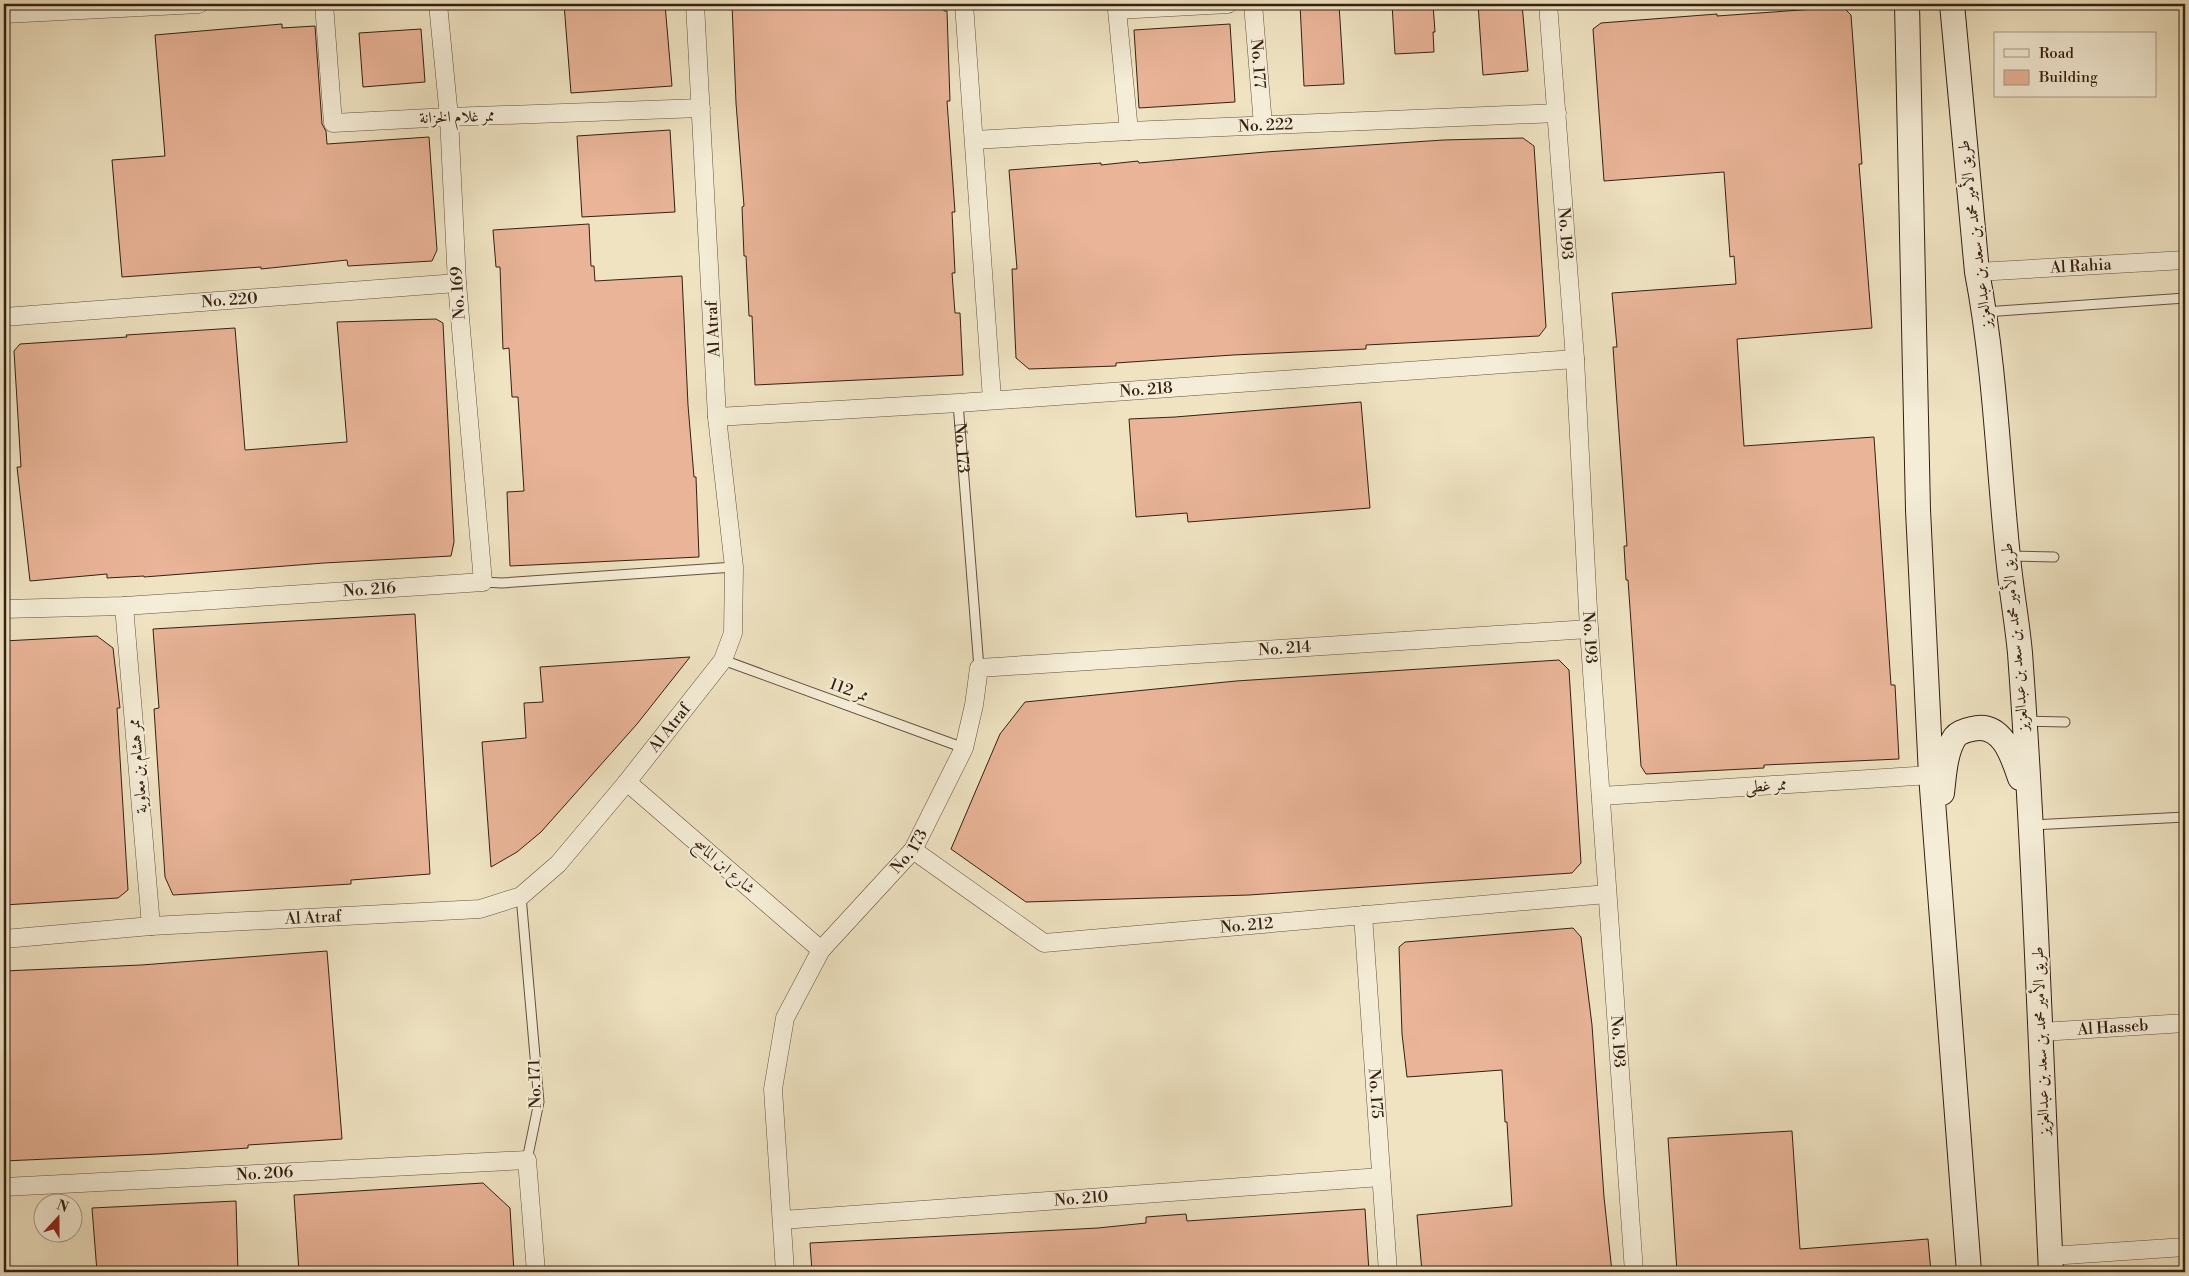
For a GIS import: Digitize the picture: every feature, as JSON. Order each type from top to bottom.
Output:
[{"type":"main road","points":[[1907,4],[1918,510],[1931,775],[1969,1272]]},
{"type":"main road","name":"طريق الأمير محمد بن سعد بن عبدالعزيز","points":[[1952,4],[1977,272],[1984,312],[1998,430],[2008,556],[2020,650],[2032,818],[2051,1264]]},
{"type":"main road","points":[[1936,842],[1945,767],[1956,737],[1964,731],[1976,728],[1990,729],[2004,741],[2011,752],[2032,818]]},
{"type":"street","points":[[4,14],[199,4]]},
{"type":"street","name":"ممر غلام الخزانة","points":[[324,4],[333,123],[701,108]]},
{"type":"street","name":"No. 169","points":[[438,4],[449,117],[456,283],[483,582]]},
{"type":"street","name":"Al Atraf","points":[[4,938],[151,926],[480,909],[521,896],[558,864],[723,660],[733,633],[734,567],[717,417],[695,4]]},
{"type":"street","points":[[964,4],[992,399]]},
{"type":"street","points":[[1128,131],[1117,10],[1228,4]]},
{"type":"street","name":"No. 177","points":[[1253,4],[1263,125]]},
{"type":"street","name":"No. 193","points":[[1548,4],[1575,360],[1589,629],[1634,1272]]},
{"type":"street","name":"No. 222","points":[[974,140],[1128,131],[1557,113]]},
{"type":"street","name":"Al Rahia","points":[[1977,272],[2185,260]]},
{"type":"street","name":"No. 220","points":[[4,317],[456,283]]},
{"type":"street","name":"No. 218","points":[[717,417],[958,403],[992,399],[1575,360]]},
{"type":"street","name":"No. 216","points":[[4,609],[124,606],[483,582]]},
{"type":"street","name":"ممر هشام بن معاوية","points":[[124,606],[151,926]]},
{"type":"street","name":"No. 214","points":[[979,668],[1589,629]]},
{"type":"street","name":"No. 173","points":[[785,1272],[773,1089],[785,1018],[821,950],[913,850],[964,748],[974,705],[979,668]]},
{"type":"street","name":"ممر غطى","points":[[1601,796],[1931,775]]},
{"type":"street","name":"شارع ابن الماسح","points":[[626,782],[821,950]]},
{"type":"street","name":"No. 212","points":[[913,850],[1044,943],[1607,894]]},
{"type":"street","name":"No. 175","points":[[1363,915],[1388,1272]]},
{"type":"street","name":"Al Hasseb","points":[[2041,1032],[2185,1023]]},
{"type":"street","name":"No. 206","points":[[4,1187],[527,1160]]},
{"type":"street","name":"No. 171","points":[[527,1160],[536,1272]]},
{"type":"street","name":"No. 210","points":[[782,1220],[1381,1177]]},
{"type":"street","points":[[2051,1264],[2185,1247]]},
{"type":"lane","points":[[1984,312],[2185,298]]},
{"type":"lane","name":"No. 173","points":[[958,403],[979,668]]},
{"type":"lane","points":[[2008,556],[2054,557]]},
{"type":"lane","name":"No. 216","points":[[483,582],[502,583],[734,567]]},
{"type":"lane","name":"ممر 112","points":[[723,660],[964,748]]},
{"type":"lane","points":[[2024,721],[2065,722]]},
{"type":"lane","points":[[2032,818],[2185,817]]},
{"type":"lane","name":"No. 171","points":[[521,896],[539,1102],[527,1160]]},
{"type":"building","points":[[564,4],[665,4],[672,86],[571,93]]},
{"type":"building","points":[[732,4],[943,4],[944,11],[947,11],[950,101],[947,101],[955,212],[952,212],[955,273],[952,273],[955,313],[960,313],[963,375],[755,385],[752,316],[749,316],[746,256],[744,256],[742,207],[744,206],[736,103]]},
{"type":"building","points":[[1300,4],[1339,4],[1344,84],[1304,86]]},
{"type":"building","points":[[1392,4],[1433,4],[1434,52],[1395,54]]},
{"type":"building","points":[[1478,4],[1522,4],[1528,71],[1483,75]]},
{"type":"building","points":[[1843,7],[1851,15],[1862,164],[1859,164],[1872,328],[1737,339],[1744,446],[1874,437],[1891,685],[1895,685],[1899,759],[1764,765],[1764,768],[1646,774],[1641,766],[1628,580],[1626,580],[1624,546],[1627,546],[1613,347],[1617,347],[1612,293],[1736,284],[1734,256],[1730,257],[1724,172],[1604,181],[1593,29],[1601,23]]},
{"type":"building","points":[[282,24],[282,28],[315,26],[322,124],[326,131],[327,144],[429,137],[437,250],[432,261],[348,266],[347,260],[261,269],[261,267],[122,277],[112,160],[165,156],[155,35]]},
{"type":"building","points":[[1230,24],[1235,102],[1139,108],[1134,30]]},
{"type":"building","points":[[421,29],[425,82],[363,87],[359,33]]},
{"type":"building","points":[[670,130],[675,212],[582,217],[577,136]]},
{"type":"building","points":[[1523,138],[1534,146],[1546,327],[1539,336],[1366,345],[1366,349],[1233,355],[1116,363],[1116,366],[1029,369],[1016,358],[1012,269],[1017,269],[1009,170],[1138,161],[1139,163],[1443,140]]},
{"type":"building","points":[[589,224],[591,266],[594,266],[595,281],[682,276],[688,405],[694,477],[696,477],[699,557],[510,566],[507,492],[524,491],[518,397],[512,397],[509,348],[503,349],[500,267],[496,267],[493,230]]},
{"type":"building","points":[[436,319],[443,323],[454,542],[451,556],[324,563],[144,577],[107,578],[107,574],[30,581],[17,467],[21,467],[14,351],[20,344],[235,328],[245,450],[347,442],[337,322]]},
{"type":"building","points":[[1361,402],[1370,508],[1188,522],[1187,513],[1136,517],[1129,419]]},
{"type":"building","points":[[415,614],[430,874],[351,880],[351,884],[173,895],[165,877],[154,709],[159,708],[153,629]]},
{"type":"building","points":[[97,636],[113,648],[120,708],[117,708],[128,890],[118,898],[4,905],[4,641]]},
{"type":"building","points":[[690,657],[637,724],[541,832],[517,852],[491,867],[482,742],[526,738],[524,703],[543,702],[540,667]]},
{"type":"building","points":[[1559,660],[1569,670],[1581,863],[1572,873],[1249,895],[1026,902],[951,849],[1000,734],[1025,702],[1236,681]]},
{"type":"building","points":[[1573,928],[1581,937],[1592,1025],[1604,1197],[1612,1272],[1422,1272],[1417,1215],[1512,1206],[1507,1122],[1505,1122],[1502,1070],[1407,1077],[1402,1034],[1399,947],[1405,942]]},
{"type":"building","points":[[327,951],[342,1139],[248,1145],[248,1148],[158,1154],[4,1161],[4,971],[141,965]]},
{"type":"building","points":[[1792,1131],[1800,1249],[1928,1239],[1931,1272],[1677,1272],[1668,1138]]},
{"type":"building","points":[[483,1183],[510,1208],[514,1272],[299,1272],[294,1195]]},
{"type":"building","points":[[236,1201],[238,1272],[97,1272],[92,1208]]},
{"type":"building","points":[[1365,1209],[1369,1272],[812,1272],[810,1243],[1098,1228],[1146,1223],[1146,1217],[1186,1214],[1187,1221]]}]
